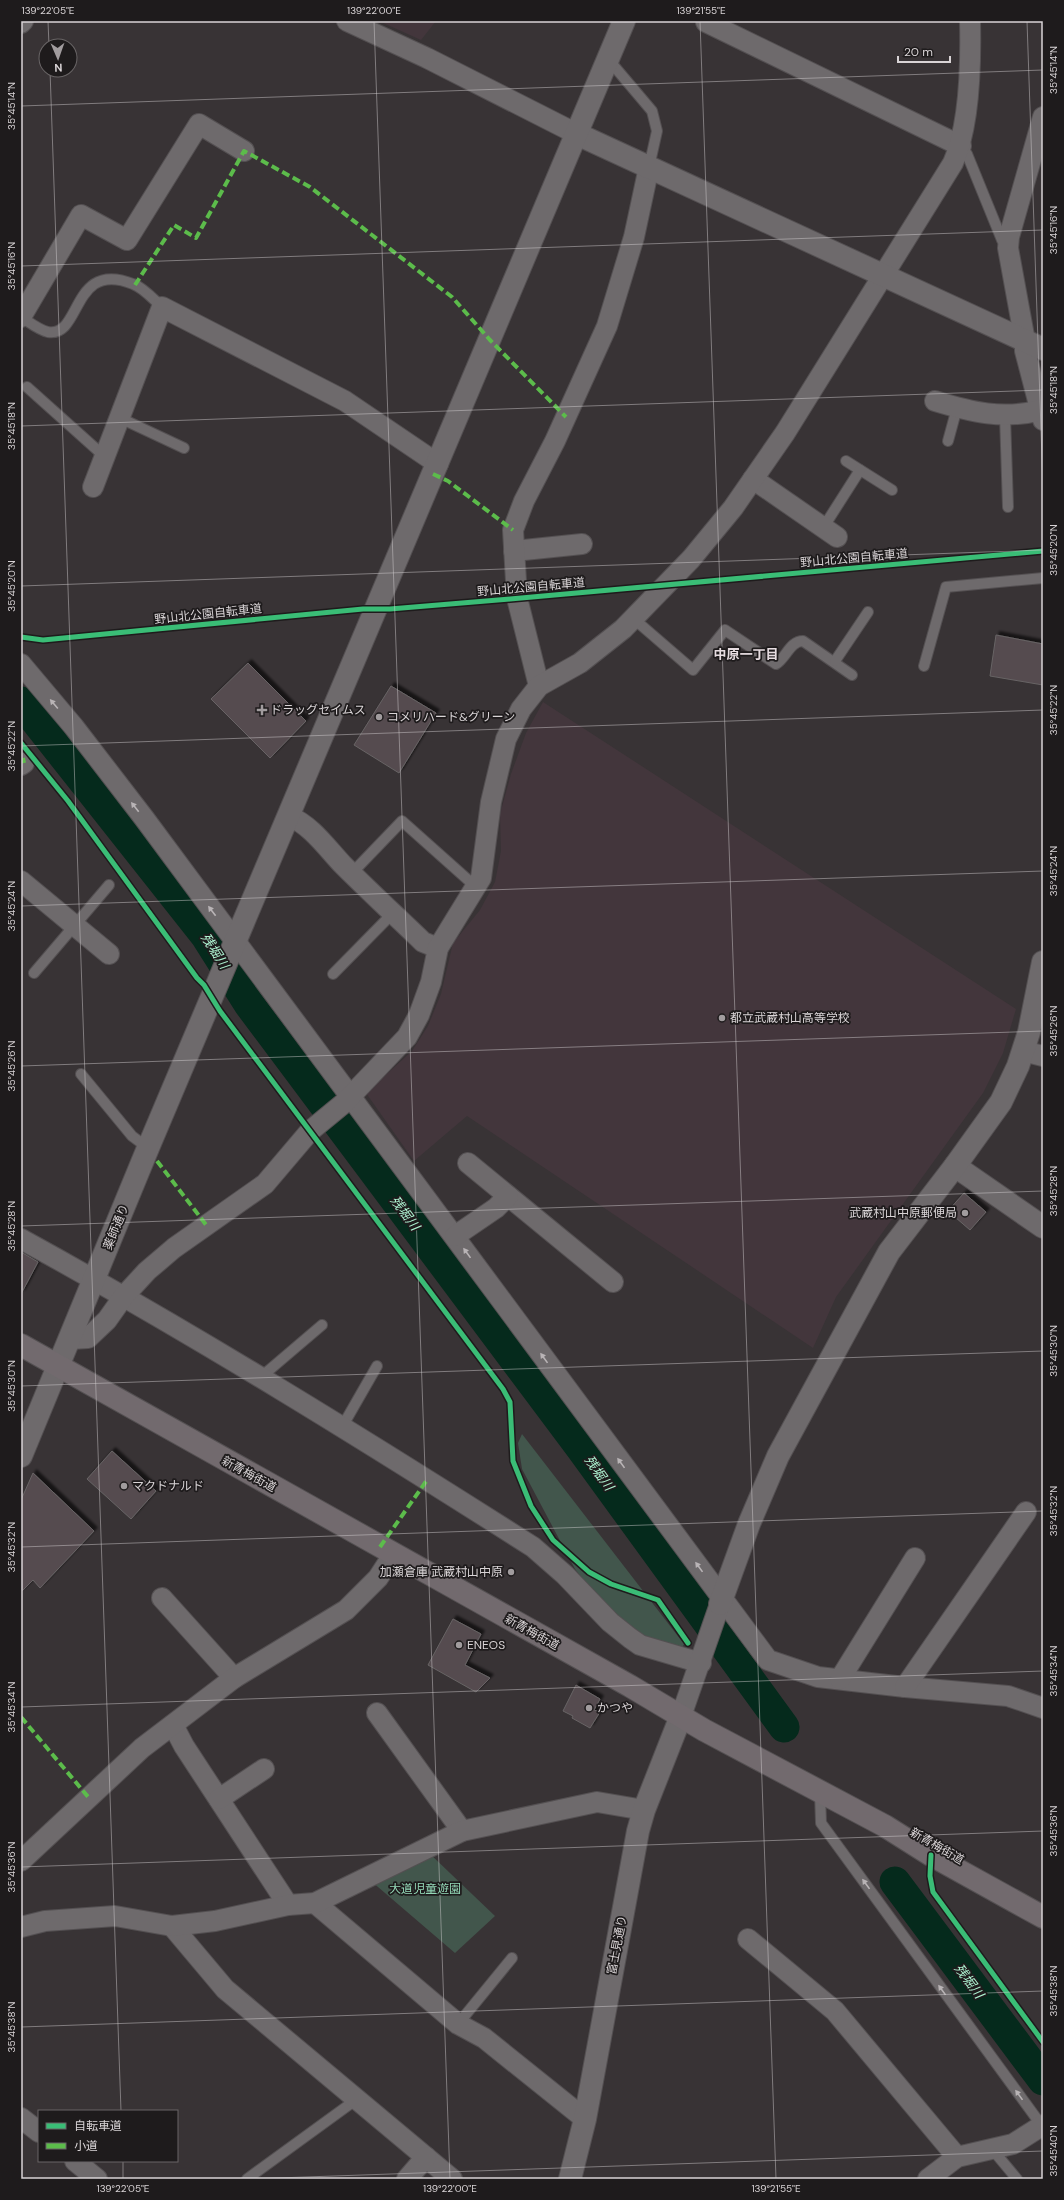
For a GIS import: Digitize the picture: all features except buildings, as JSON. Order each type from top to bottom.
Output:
[{"type":"main road","name":"新青梅街道","points":[[21,1345],[681,1716],[820,1793],[885,1826],[931,1855],[1043,1917]]},
{"type":"street","points":[[347,21],[427,58],[577,134],[1034,345]]},
{"type":"street","name":"薬師通り","points":[[21,1456],[58,1366],[71,1339],[148,1148],[624,21]]},
{"type":"street","points":[[71,1339],[88,1338],[107,1320],[124,1296],[147,1271],[174,1248],[265,1184],[316,1125],[347,1100],[407,1038],[419,1015],[431,982],[438,948],[476,887],[483,869],[488,816],[506,739],[521,709],[540,686],[580,663],[624,629],[634,619],[691,559],[733,508],[785,433],[953,163],[961,146],[971,53],[970,21]]},
{"type":"street","points":[[706,22],[961,146]]},
{"type":"street","points":[[1034,345],[1008,248],[1009,237],[1043,117]]},
{"type":"street","points":[[21,317],[82,215],[127,240],[199,124],[244,151]]},
{"type":"street","points":[[540,686],[517,598],[513,530],[524,501],[555,441],[608,326],[634,237],[649,167]]},
{"type":"street","points":[[93,486],[162,307],[345,401],[438,464]]},
{"type":"street","points":[[935,401],[988,415],[1042,415],[1025,351],[1034,345]]},
{"type":"street","points":[[753,479],[830,532]]},
{"type":"street","points":[[514,551],[582,544]]},
{"type":"street","points":[[21,664],[74,727],[347,1100],[455,1236],[721,1601],[768,1660],[818,1677],[905,1687],[1008,1696],[1043,1708]]},
{"type":"street","points":[[289,816],[305,825],[423,942],[438,948]]},
{"type":"street","points":[[21,881],[109,954]]},
{"type":"street","points":[[681,1716],[702,1661],[721,1601],[749,1524],[778,1456],[889,1252],[955,1166],[1001,1102],[1033,1053],[1029,1032],[1043,962]]},
{"type":"street","points":[[468,1163],[613,1282]]},
{"type":"street","points":[[955,1166],[1043,1227]]},
{"type":"street","points":[[455,1236],[496,1208],[508,1196]]},
{"type":"street","points":[[21,1239],[124,1296],[261,1377],[533,1547],[565,1575],[610,1622],[640,1645],[702,1661]]},
{"type":"street","points":[[905,1687],[1026,1512]]},
{"type":"street","points":[[22,1859],[142,1748],[234,1678],[346,1610],[378,1578],[393,1555]]},
{"type":"street","points":[[840,1679],[915,1558]]},
{"type":"street","points":[[162,1598],[234,1678]]},
{"type":"street","points":[[377,1713],[462,1832]]},
{"type":"street","name":"富士見通り","points":[[570,2179],[585,2118],[644,1810],[681,1716]]},
{"type":"street","points":[[173,1725],[288,1905]]},
{"type":"street","points":[[219,1799],[264,1769]]},
{"type":"street","points":[[21,1927],[45,1921],[115,1916],[172,1926],[215,1920],[288,1905],[315,1903],[462,1832],[597,1802],[644,1810]]},
{"type":"street","points":[[315,1903],[458,2024],[484,2038],[585,2118]]},
{"type":"street","points":[[172,1926],[225,1989],[452,2179]]},
{"type":"street","points":[[748,1939],[835,2011],[957,2157]]},
{"type":"street","points":[[21,2118],[38,2131]]},
{"type":"street","points":[[928,2179],[957,2157],[1013,2144],[1043,2126]]},
{"type":"street","points":[[407,2179],[426,2157]]},
{"type":"street","points":[[76,2162],[97,2179]]},
{"type":"lane","points":[[608,59],[652,111],[657,131],[649,167]]},
{"type":"lane","points":[[961,146],[967,154],[1002,240],[1008,248]]},
{"type":"lane","points":[[21,317],[49,332],[60,330],[71,316],[92,283],[102,279],[111,278],[135,284],[162,307]]},
{"type":"lane","points":[[27,387],[104,456]]},
{"type":"lane","points":[[948,441],[957,408]]},
{"type":"lane","points":[[1006,416],[1008,507]]},
{"type":"lane","points":[[120,418],[184,448]]},
{"type":"lane","points":[[846,461],[892,490]]},
{"type":"lane","points":[[830,532],[860,470]]},
{"type":"lane","points":[[924,666],[946,587],[1043,578]]},
{"type":"lane","points":[[835,661],[868,612]]},
{"type":"lane","points":[[634,619],[692,670],[725,630],[776,664],[799,641],[803,641],[835,661],[852,675]]},
{"type":"lane","points":[[352,873],[402,821],[476,887]]},
{"type":"lane","points":[[34,973],[109,885]]},
{"type":"lane","points":[[333,974],[393,913]]},
{"type":"lane","points":[[81,1074],[132,1136],[148,1148]]},
{"type":"lane","points":[[261,1377],[322,1325]]},
{"type":"lane","points":[[342,1427],[377,1366]]},
{"type":"lane","points":[[820,1793],[821,1823],[1043,2126]]},
{"type":"lane","points":[[458,2024],[512,1958]]},
{"type":"lane","points":[[247,2179],[356,2099]]},
{"type":"lane","points":[[992,2149],[1017,2179]]},
{"type":"shaded area","points":[[379,21],[436,21],[421,40]]},
{"type":"shaded area","name":"都立武蔵村山高等学校","points":[[543,702],[1016,1009],[1003,1053],[983,1093],[836,1297],[813,1348],[467,1116],[414,1161],[366,1093],[412,1051],[428,1026],[441,994],[453,943],[480,910],[495,882],[501,851],[500,814],[511,774],[526,733]]},
{"type":"green space","points":[[522,1434],[684,1644],[682,1648],[639,1634],[597,1597],[575,1569],[522,1469],[518,1443]]},
{"type":"green space","name":"大道児童遊園","points":[[429,1853],[495,1916],[455,1953],[371,1881]]},
{"type":"waterway","name":"残堀川","points":[[21,702],[206,936],[249,1004],[581,1448],[784,1727]]},
{"type":"waterway","name":"残堀川","points":[[895,1882],[1043,2080]]},
{"type":"marked path","points":[[135,285],[174,225],[196,238],[244,151],[310,187],[452,297],[490,340],[566,417]]},
{"type":"marked path","points":[[433,474],[448,481],[513,530]]},
{"type":"marked path","points":[[23,758],[24,763]]},
{"type":"marked path","points":[[157,1161],[207,1226]]},
{"type":"marked path","points":[[380,1547],[427,1480]]},
{"type":"marked path","points":[[21,1717],[89,1798]]},
{"type":"cycle path","name":"野山北公園自転車道","points":[[21,637],[43,640],[363,609],[390,609],[510,599],[1043,551]]},
{"type":"cycle path","points":[[21,743],[68,801],[197,978],[204,985],[220,1011],[503,1389],[510,1402],[513,1461],[531,1506],[553,1540],[589,1572],[611,1584],[658,1600],[688,1643]]},
{"type":"cycle path","points":[[931,1855],[930,1876],[933,1892],[1043,2042]]},
{"type":"place","name":"ドラッグセイムス","points":[[262,710]]},
{"type":"place","name":"コメリハード&グリーン","points":[[379,717]]},
{"type":"place","name":"都立武蔵村山高等学校","points":[[722,1018]]},
{"type":"place","name":"武蔵村山中原郵便局","points":[[965,1213]]},
{"type":"place","name":"マクドナルド","points":[[124,1486]]},
{"type":"place","name":"加瀬倉庫 武蔵村山中原","points":[[511,1572]]},
{"type":"place","name":"ENEOS","points":[[459,1645]]},
{"type":"place","name":"かつや","points":[[589,1708]]},
{"type":"district","name":"中原一丁目","points":[[746,654]]}]
